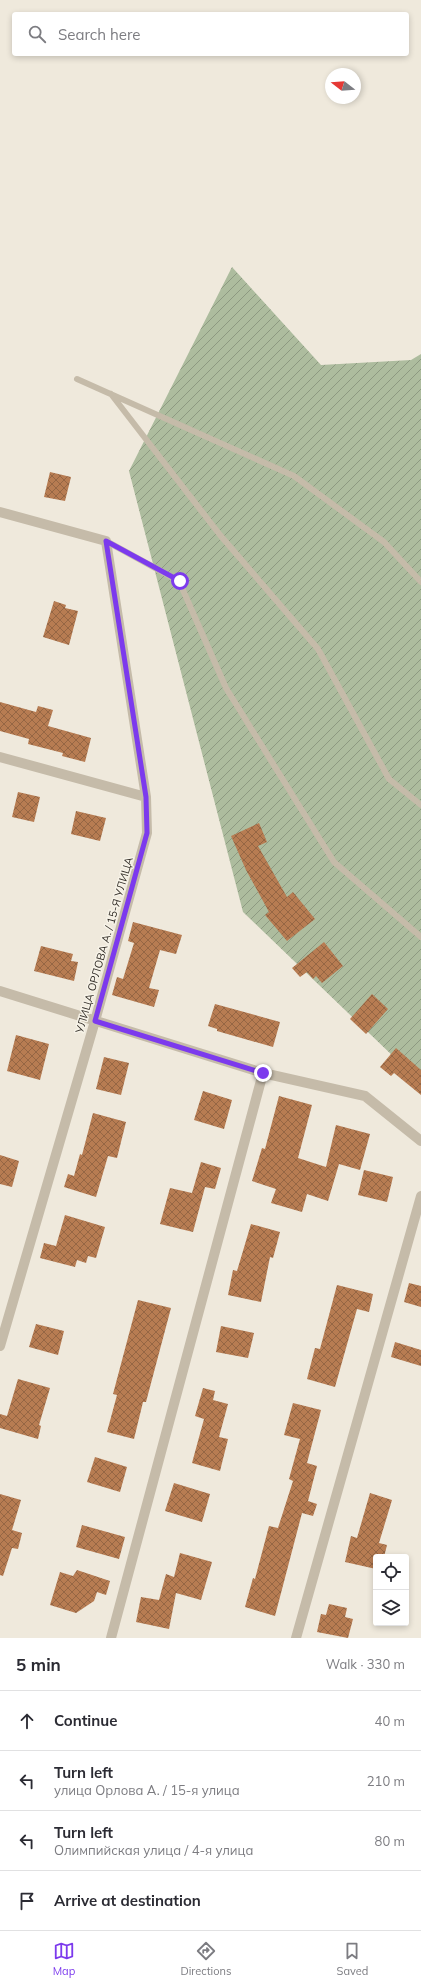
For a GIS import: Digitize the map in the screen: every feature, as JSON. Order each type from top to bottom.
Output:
[{"type":"street","points":[[0,512],[106,541]]},
{"type":"street","name":"УЛИЦА ОРЛОВА А. / 15-Я УЛИЦА","points":[[0,1346],[95,1021],[147,833],[146,797],[106,541]]},
{"type":"street","points":[[0,757],[146,797]]},
{"type":"street","points":[[0,991],[263,1073],[365,1096],[421,1141]]},
{"type":"street","points":[[111,1638],[263,1073]]},
{"type":"street","points":[[296,1638],[421,1196]]},
{"type":"lane","points":[[77,379],[294,476],[384,542],[421,582]]},
{"type":"lane","points":[[111,394],[220,535],[318,649],[389,779],[421,804]]},
{"type":"lane","points":[[106,541],[180,581],[226,688],[334,862],[421,938]]},
{"type":"green space","points":[[232,267],[321,365],[411,360],[421,354],[421,1083],[243,912],[129,471]]},
{"type":"building","points":[[50,472],[71,477],[65,501],[44,497]]},
{"type":"building","points":[[54,601],[66,605],[65,608],[78,611],[69,645],[43,637]]},
{"type":"building","points":[[0,702],[36,712],[38,706],[53,710],[48,726],[91,738],[85,762],[62,756],[63,753],[28,744],[29,739],[0,731]]},
{"type":"building","points":[[18,792],[40,797],[34,822],[12,817]]},
{"type":"building","points":[[76,811],[106,818],[100,841],[71,834]]},
{"type":"building","points":[[259,823],[267,842],[258,846],[287,897],[293,892],[315,919],[287,941],[265,915],[269,912],[246,870],[231,836]]},
{"type":"building","points":[[133,922],[182,935],[176,954],[160,950],[149,988],[159,990],[154,1007],[112,995],[117,977],[123,979],[134,943],[128,941]]},
{"type":"building","points":[[324,942],[343,966],[322,983],[316,976],[313,979],[307,972],[300,977],[292,968]]},
{"type":"building","points":[[41,946],[73,954],[71,961],[78,962],[74,981],[34,971]]},
{"type":"building","points":[[372,994],[388,1009],[366,1034],[350,1019]]},
{"type":"building","points":[[215,1004],[280,1022],[273,1047],[217,1031],[217,1029],[208,1026]]},
{"type":"building","points":[[16,1035],[49,1044],[40,1080],[7,1071]]},
{"type":"building","points":[[396,1048],[421,1070],[421,1095],[394,1073],[391,1076],[380,1067]]},
{"type":"building","points":[[104,1057],[129,1063],[121,1095],[96,1089]]},
{"type":"building","points":[[203,1091],[232,1100],[224,1129],[194,1120]]},
{"type":"building","points":[[279,1096],[312,1105],[298,1158],[326,1167],[336,1125],[370,1134],[360,1170],[339,1164],[328,1201],[307,1194],[302,1212],[271,1203],[276,1189],[252,1181],[262,1148],[265,1149]]},
{"type":"building","points":[[93,1113],[126,1122],[117,1158],[108,1156],[96,1197],[64,1187],[68,1174],[74,1176],[80,1154],[82,1155]]},
{"type":"building","points":[[0,1155],[19,1161],[12,1187],[0,1184]]},
{"type":"building","points":[[201,1162],[221,1168],[215,1189],[205,1187],[193,1232],[160,1224],[170,1188],[192,1193]]},
{"type":"building","points":[[364,1170],[393,1177],[387,1202],[358,1195]]},
{"type":"building","points":[[65,1215],[105,1227],[96,1258],[88,1256],[86,1263],[77,1260],[75,1267],[40,1258],[44,1243],[56,1246]]},
{"type":"building","points":[[251,1224],[280,1232],[273,1258],[270,1257],[261,1302],[228,1295],[233,1270],[237,1271]]},
{"type":"building","points":[[409,1283],[421,1286],[421,1307],[404,1302]]},
{"type":"building","points":[[337,1285],[373,1294],[369,1312],[357,1309],[335,1387],[307,1379],[315,1348],[320,1349]]},
{"type":"building","points":[[138,1300],[171,1308],[146,1402],[143,1402],[134,1439],[107,1432],[117,1395],[113,1394]]},
{"type":"building","points":[[36,1324],[64,1331],[58,1355],[29,1347]]},
{"type":"building","points":[[221,1326],[254,1333],[248,1358],[216,1352]]},
{"type":"building","points":[[395,1342],[421,1350],[421,1366],[391,1357]]},
{"type":"building","points":[[18,1379],[50,1388],[39,1425],[41,1426],[38,1439],[0,1428],[0,1414],[7,1416]]},
{"type":"building","points":[[203,1388],[215,1391],[213,1400],[228,1404],[219,1437],[228,1439],[220,1471],[192,1463],[204,1419],[195,1416]]},
{"type":"building","points":[[293,1403],[321,1410],[307,1463],[317,1466],[308,1501],[317,1504],[313,1516],[302,1513],[275,1616],[245,1607],[253,1578],[255,1579],[269,1526],[278,1528],[293,1481],[289,1479],[300,1439],[284,1435]]},
{"type":"building","points":[[95,1457],[127,1467],[120,1492],[87,1482]]},
{"type":"building","points":[[174,1483],[210,1494],[202,1522],[165,1511]]},
{"type":"building","points":[[370,1493],[392,1500],[379,1543],[387,1545],[385,1554],[373,1554],[373,1568],[345,1562],[351,1536],[357,1538]]},
{"type":"building","points":[[0,1494],[21,1500],[12,1530],[22,1533],[18,1549],[12,1548],[3,1576],[0,1575]]},
{"type":"building","points":[[82,1525],[125,1537],[119,1559],[76,1547]]},
{"type":"building","points":[[180,1553],[212,1562],[201,1600],[176,1593],[169,1629],[136,1622],[141,1597],[159,1600],[166,1574],[174,1577]]},
{"type":"building","points":[[77,1570],[110,1581],[106,1595],[97,1592],[94,1601],[76,1613],[50,1605],[60,1572],[73,1576]]},
{"type":"building","points":[[329,1604],[347,1608],[345,1617],[353,1619],[348,1638],[317,1632],[321,1614],[326,1615]]},
{"type":"route","points":[[180,581],[106,541],[146,797],[147,833],[95,1021],[263,1073]]}]
